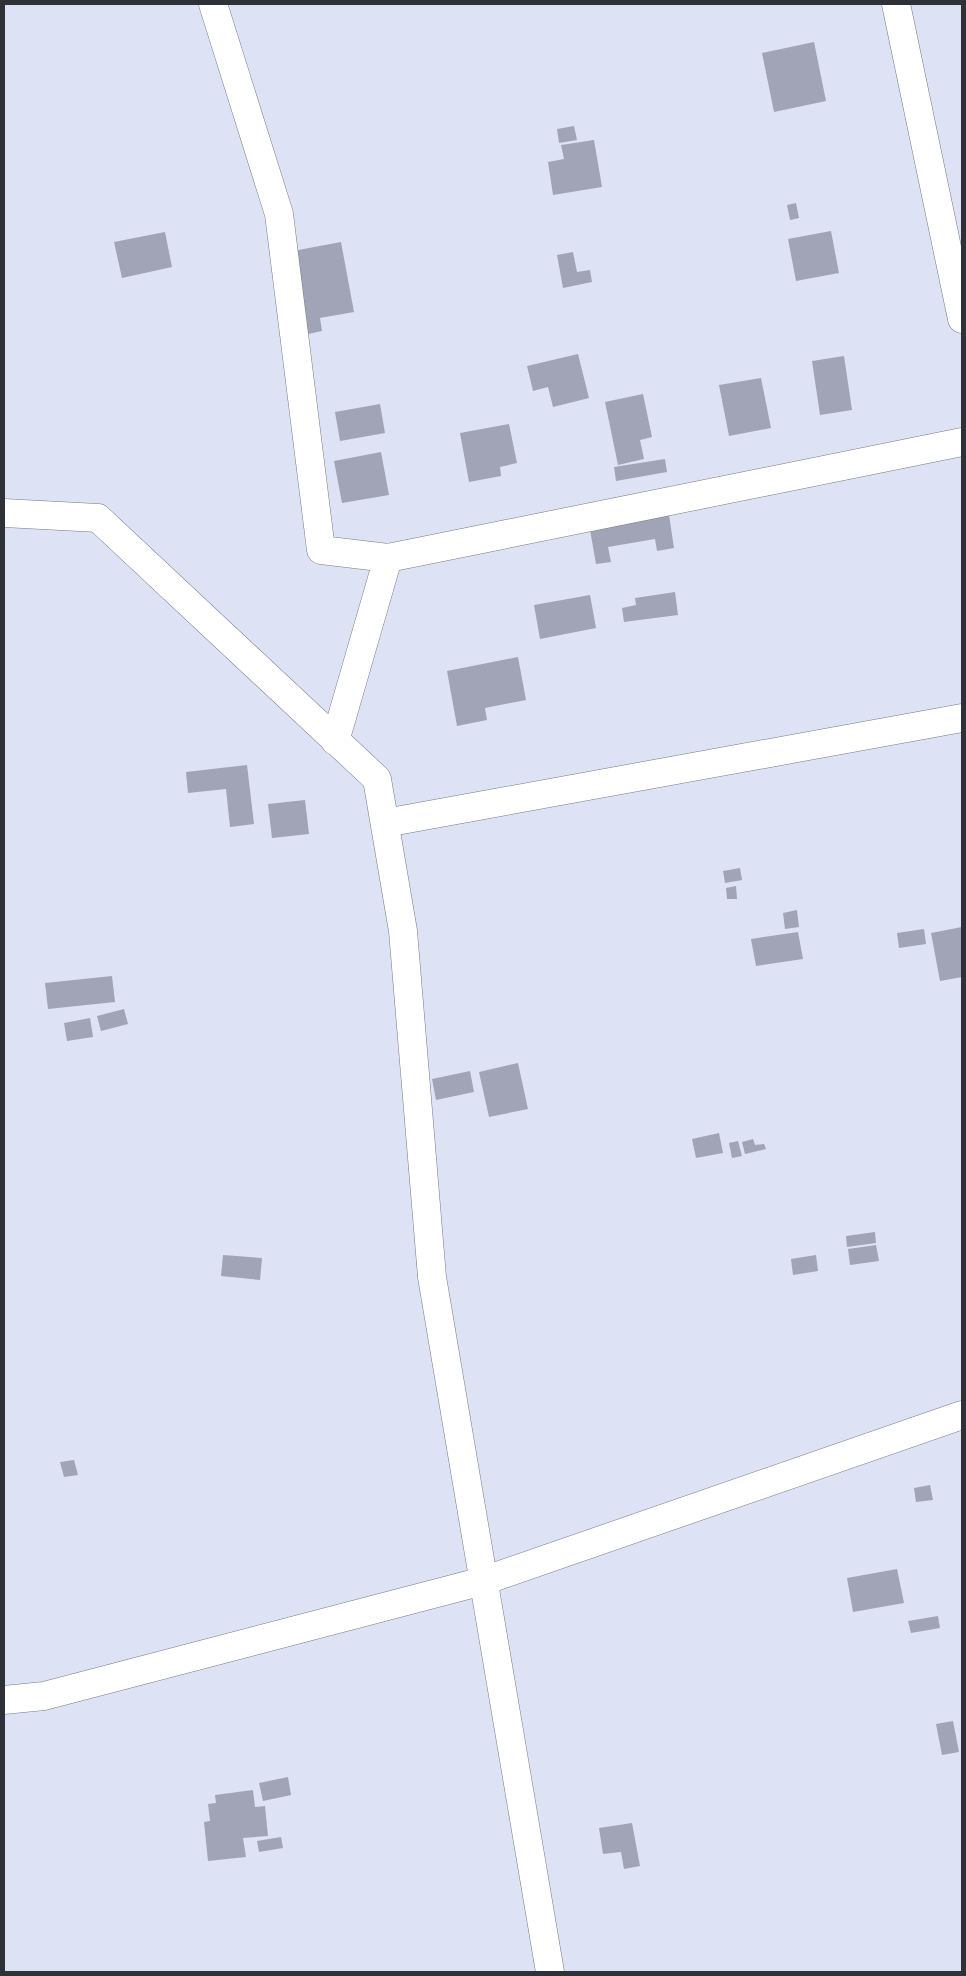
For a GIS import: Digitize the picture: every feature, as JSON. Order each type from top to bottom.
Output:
[{"type":"street","points":[[213,4],[279,214],[321,550],[388,558],[962,442]]},
{"type":"street","points":[[896,4],[962,319]]},
{"type":"street","points":[[4,512],[98,518],[377,779],[403,931],[432,1277],[550,1972]]},
{"type":"street","points":[[335,741],[388,558]]},
{"type":"street","points":[[385,823],[962,718]]},
{"type":"street","points":[[4,1700],[44,1696],[483,1581],[962,1415]]},
{"type":"building","points":[[814,42],[826,101],[774,112],[762,53]]},
{"type":"building","points":[[574,126],[577,140],[559,143],[557,129]]},
{"type":"building","points":[[594,140],[602,187],[553,195],[548,162],[564,159],[561,145]]},
{"type":"building","points":[[796,203],[799,218],[790,220],[787,205]]},
{"type":"building","points":[[831,231],[839,273],[796,281],[788,239]]},
{"type":"building","points":[[165,232],[172,267],[122,278],[114,242]]},
{"type":"building","points":[[341,242],[354,312],[320,318],[322,331],[308,334],[293,251]]},
{"type":"building","points":[[573,252],[577,272],[590,270],[592,282],[563,288],[557,255]]},
{"type":"building","points":[[578,354],[589,398],[553,407],[548,387],[533,391],[527,366]]},
{"type":"building","points":[[844,356],[852,410],[820,415],[812,361]]},
{"type":"building","points":[[761,378],[771,428],[729,436],[719,385]]},
{"type":"building","points":[[643,394],[652,437],[640,440],[644,459],[618,465],[605,402]]},
{"type":"building","points":[[380,404],[385,433],[340,441],[335,412]]},
{"type":"building","points":[[509,424],[517,463],[500,467],[501,476],[469,482],[460,433]]},
{"type":"building","points":[[381,452],[389,495],[342,503],[334,461]]},
{"type":"building","points":[[665,459],[667,472],[616,481],[614,467]]},
{"type":"building","points":[[669,515],[674,548],[657,551],[655,539],[608,547],[611,562],[596,564],[590,530]]},
{"type":"building","points":[[675,592],[678,615],[624,622],[622,608],[636,605],[635,598]]},
{"type":"building","points":[[590,595],[596,628],[540,639],[534,605]]},
{"type":"building","points":[[518,657],[526,700],[485,708],[487,720],[457,726],[447,671]]},
{"type":"building","points":[[247,765],[254,824],[230,827],[226,789],[188,793],[186,772]]},
{"type":"building","points":[[305,800],[309,834],[272,838],[268,804]]},
{"type":"building","points":[[740,868],[742,880],[725,883],[723,871]]},
{"type":"building","points":[[736,886],[737,899],[727,899],[726,888]]},
{"type":"building","points":[[797,910],[799,927],[785,929],[783,913]]},
{"type":"building","points":[[962,927],[962,977],[940,981],[931,933]]},
{"type":"building","points":[[924,929],[926,944],[899,948],[897,933]]},
{"type":"building","points":[[798,932],[803,959],[756,966],[751,939]]},
{"type":"building","points":[[112,976],[115,1002],[48,1009],[45,983]]},
{"type":"building","points":[[124,1009],[128,1024],[101,1031],[97,1016]]},
{"type":"building","points":[[90,1018],[93,1037],[67,1041],[64,1023]]},
{"type":"building","points":[[518,1063],[528,1109],[489,1117],[479,1072]]},
{"type":"building","points":[[470,1071],[474,1092],[436,1100],[432,1079]]},
{"type":"building","points":[[719,1133],[723,1153],[696,1158],[692,1139]]},
{"type":"building","points":[[753,1139],[755,1145],[764,1144],[766,1149],[745,1154],[742,1142]]},
{"type":"building","points":[[738,1141],[742,1156],[732,1158],[729,1143]]},
{"type":"building","points":[[875,1232],[876,1243],[847,1247],[846,1236]]},
{"type":"building","points":[[876,1245],[879,1261],[850,1265],[848,1249]]},
{"type":"building","points":[[223,1255],[262,1258],[260,1280],[221,1276]]},
{"type":"building","points":[[816,1255],[818,1271],[793,1275],[791,1259]]},
{"type":"building","points":[[74,1460],[78,1475],[64,1477],[60,1462]]},
{"type":"building","points":[[930,1485],[933,1500],[916,1502],[914,1488]]},
{"type":"building","points":[[897,1569],[904,1603],[853,1612],[847,1578]]},
{"type":"building","points":[[938,1616],[940,1628],[911,1633],[908,1621]]},
{"type":"building","points":[[953,1721],[959,1752],[942,1755],[936,1724]]},
{"type":"building","points":[[288,1777],[291,1795],[263,1801],[259,1783]]},
{"type":"building","points":[[253,1790],[255,1807],[265,1806],[268,1836],[243,1838],[246,1857],[208,1861],[204,1822],[210,1821],[208,1804],[216,1803],[215,1795]]},
{"type":"building","points":[[632,1823],[640,1866],[624,1869],[621,1852],[603,1854],[599,1828]]},
{"type":"building","points":[[281,1837],[283,1848],[259,1852],[257,1841]]}]
